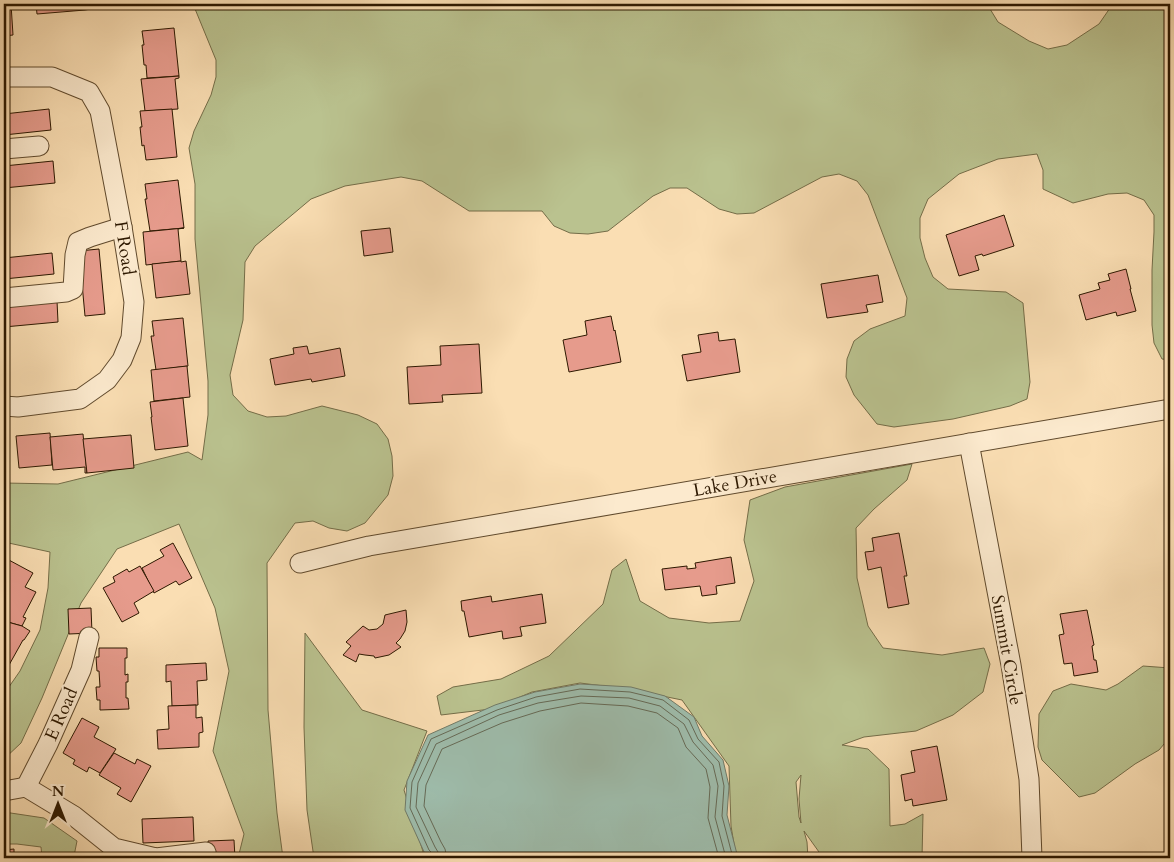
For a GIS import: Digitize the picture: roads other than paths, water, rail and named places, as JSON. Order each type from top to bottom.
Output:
[{"type":"street","name":"F Road","points":[[4,77],[52,77],[89,92],[100,112],[134,302],[130,338],[122,360],[107,380],[80,399],[18,407],[4,406]]},
{"type":"street","points":[[4,149],[39,146]]},
{"type":"street","points":[[4,298],[66,292],[72,289],[78,242],[122,227]]},
{"type":"street","name":"Lake Drive","points":[[300,563],[369,546],[1170,408]]},
{"type":"street","name":"Summit Circle","points":[[969,443],[1011,665],[1029,779],[1032,858]]},
{"type":"street","name":"E Road","points":[[26,787],[48,744],[80,670],[90,637]]},
{"type":"street","points":[[4,791],[26,787],[74,816],[114,848],[156,858],[206,852],[207,858]]},
{"type":"water","points":[[580,684],[631,687],[665,696],[694,717],[702,736],[723,760],[729,786],[727,815],[738,858],[430,858],[425,854],[405,810],[407,781],[428,735],[495,705],[535,692]]}]
